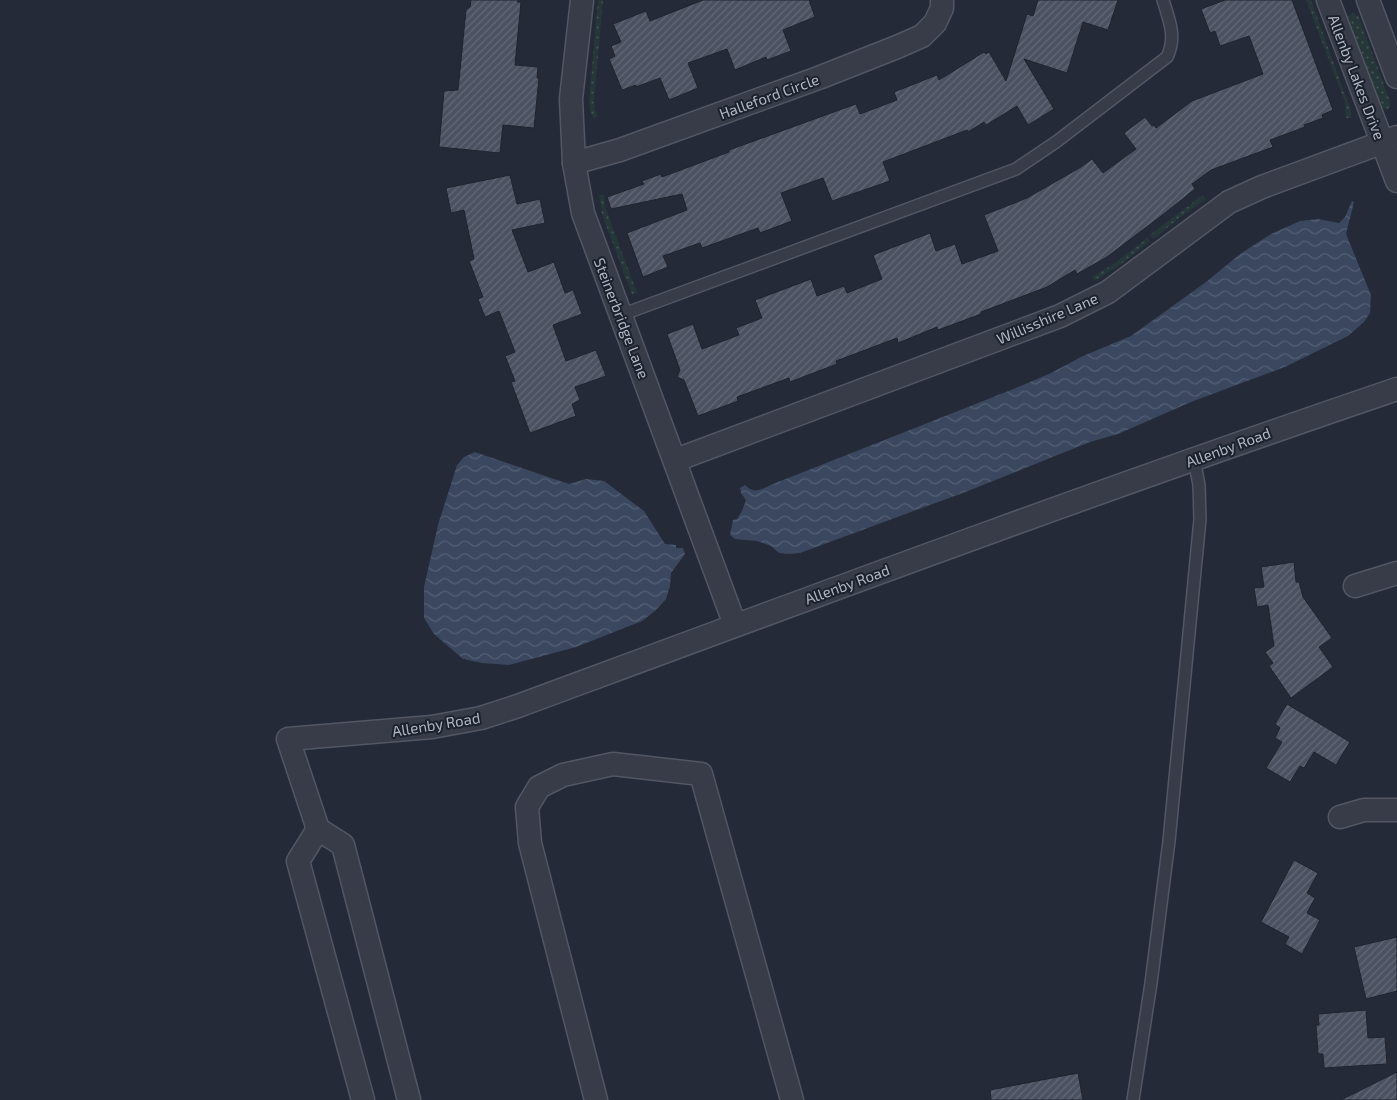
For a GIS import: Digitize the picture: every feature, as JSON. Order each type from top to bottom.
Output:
[{"type":"street","name":"Steinerbridge Lane","points":[[582,0],[571,99],[574,163],[584,213],[735,624]]},
{"type":"street","name":"Halleford Circle","points":[[574,163],[646,140],[922,36],[935,23],[942,8],[942,0]]},
{"type":"street","name":"Allenby Lakes Drive","points":[[1328,0],[1389,140],[1397,181]]},
{"type":"street","points":[[1368,0],[1397,77]]},
{"type":"street","name":"Willisshire Lane","points":[[676,460],[1085,305],[1116,286],[1229,202],[1262,187],[1389,140]]},
{"type":"street","name":"Allenby Road","points":[[318,830],[288,740],[432,727],[481,718],[1244,440],[1397,389]]},
{"type":"street","points":[[1355,586],[1397,573]]},
{"type":"street","points":[[596,1100],[530,843],[527,807],[539,788],[563,775],[613,764],[701,774],[792,1100]]},
{"type":"street","points":[[1340,817],[1364,810],[1397,810]]},
{"type":"street","points":[[363,1100],[298,861],[318,830],[343,845],[409,1100]]},
{"type":"lane","points":[[621,315],[1016,169],[1056,142],[1167,57],[1173,46],[1172,29],[1163,0]]},
{"type":"lane","points":[[1132,1100],[1151,983],[1169,841],[1199,529],[1199,485],[1194,459]]},
{"type":"shaded area","points":[[598,0],[603,0],[594,101],[598,116],[594,119],[590,111],[589,101]]},
{"type":"shaded area","points":[[1306,0],[1311,0],[1351,108],[1351,118],[1346,118],[1345,102]]},
{"type":"shaded area","points":[[1353,13],[1359,17],[1390,101],[1390,107],[1387,110],[1382,108],[1349,21],[1348,16]]},
{"type":"shaded area","points":[[599,195],[604,195],[605,207],[637,293],[632,295],[602,214]]},
{"type":"shaded area","points":[[1203,195],[1206,199],[1153,239],[1150,235]]},
{"type":"shaded area","points":[[1147,238],[1150,241],[1121,264],[1094,281],[1092,277],[1115,263]]},
{"type":"water","points":[[1352,201],[1354,202],[1346,234],[1371,295],[1370,313],[1364,322],[1348,336],[1287,366],[1191,402],[1118,434],[1090,442],[968,491],[800,553],[779,553],[771,546],[757,541],[735,539],[730,535],[733,520],[737,519],[746,500],[740,488],[745,485],[752,490],[762,489],[1011,390],[1131,336],[1206,282],[1240,254],[1271,234],[1300,221],[1318,219],[1339,223],[1345,217]]},
{"type":"water","points":[[475,452],[569,484],[586,479],[604,481],[644,511],[665,544],[676,545],[676,548],[683,548],[685,554],[671,573],[666,599],[642,621],[576,647],[509,665],[482,663],[463,659],[434,634],[424,618],[424,587],[438,525],[457,465],[464,457]]},
{"type":"building","points":[[471,0],[518,0],[517,2],[521,2],[515,65],[538,67],[537,78],[539,78],[534,128],[503,125],[500,153],[439,147],[444,91],[458,90],[466,10],[470,7]]},
{"type":"building","points":[[703,0],[809,0],[815,17],[783,30],[791,51],[767,60],[766,57],[735,70],[727,49],[688,63],[698,88],[669,100],[660,78],[622,90],[609,59],[615,56],[611,46],[621,42],[613,24],[646,11],[650,21]]},
{"type":"building","points":[[1038,0],[1118,0],[1108,30],[1083,22],[1067,73],[1024,59],[1054,109],[1028,125],[1017,106],[986,125],[984,122],[968,132],[967,130],[883,162],[890,181],[832,201],[823,178],[781,193],[792,221],[760,233],[758,228],[702,248],[700,243],[663,256],[668,267],[643,277],[627,233],[687,210],[682,194],[611,209],[607,197],[644,184],[642,181],[661,174],[662,177],[729,152],[729,150],[856,104],[860,114],[897,100],[894,92],[937,75],[939,80],[984,52],[986,54],[989,52],[1006,81],[1027,14],[1033,16]]},
{"type":"building","points":[[1225,0],[1292,0],[1333,110],[1322,115],[1323,118],[1304,125],[1305,127],[1270,140],[1273,147],[1211,170],[1192,184],[1195,189],[1165,213],[1107,257],[1077,274],[1075,270],[1047,287],[981,312],[981,314],[938,330],[937,327],[898,343],[897,338],[836,361],[837,364],[790,382],[789,378],[737,397],[738,401],[698,416],[684,380],[677,377],[680,370],[667,334],[693,324],[702,349],[739,335],[736,328],[762,318],[755,300],[811,279],[817,296],[844,286],[847,293],[882,279],[873,255],[930,233],[936,251],[955,244],[962,264],[998,251],[984,215],[1027,198],[1092,159],[1103,173],[1136,149],[1124,133],[1145,117],[1156,128],[1192,101],[1263,74],[1249,36],[1220,46],[1215,31],[1210,33],[1201,9]]},
{"type":"building","points":[[510,175],[517,204],[540,199],[545,223],[512,230],[528,272],[554,262],[565,293],[573,290],[582,314],[553,325],[566,361],[596,350],[606,376],[575,387],[580,400],[572,404],[576,416],[530,433],[511,382],[515,381],[505,356],[515,352],[499,311],[485,317],[478,299],[483,297],[469,261],[474,259],[464,210],[451,213],[446,188]]},
{"type":"building","points":[[1294,562],[1296,582],[1299,582],[1303,597],[1332,638],[1319,647],[1333,667],[1291,698],[1269,666],[1273,663],[1265,652],[1274,646],[1268,605],[1257,607],[1254,588],[1264,587],[1261,567]]},
{"type":"building","points":[[1287,704],[1350,742],[1336,765],[1314,752],[1304,768],[1300,766],[1290,782],[1266,768],[1282,742],[1275,738],[1280,728],[1275,724]]},
{"type":"building","points":[[1294,860],[1318,873],[1307,893],[1315,898],[1307,913],[1320,920],[1302,954],[1285,944],[1289,937],[1261,922]]},
{"type":"building","points":[[1397,937],[1397,991],[1366,999],[1354,947]]},
{"type":"building","points":[[1366,1010],[1368,1038],[1385,1037],[1387,1064],[1324,1068],[1323,1054],[1318,1054],[1316,1025],[1319,1025],[1318,1014]]},
{"type":"building","points":[[1397,1072],[1397,1100],[1341,1100]]},
{"type":"building","points":[[1078,1073],[1083,1100],[991,1100],[990,1090]]}]
